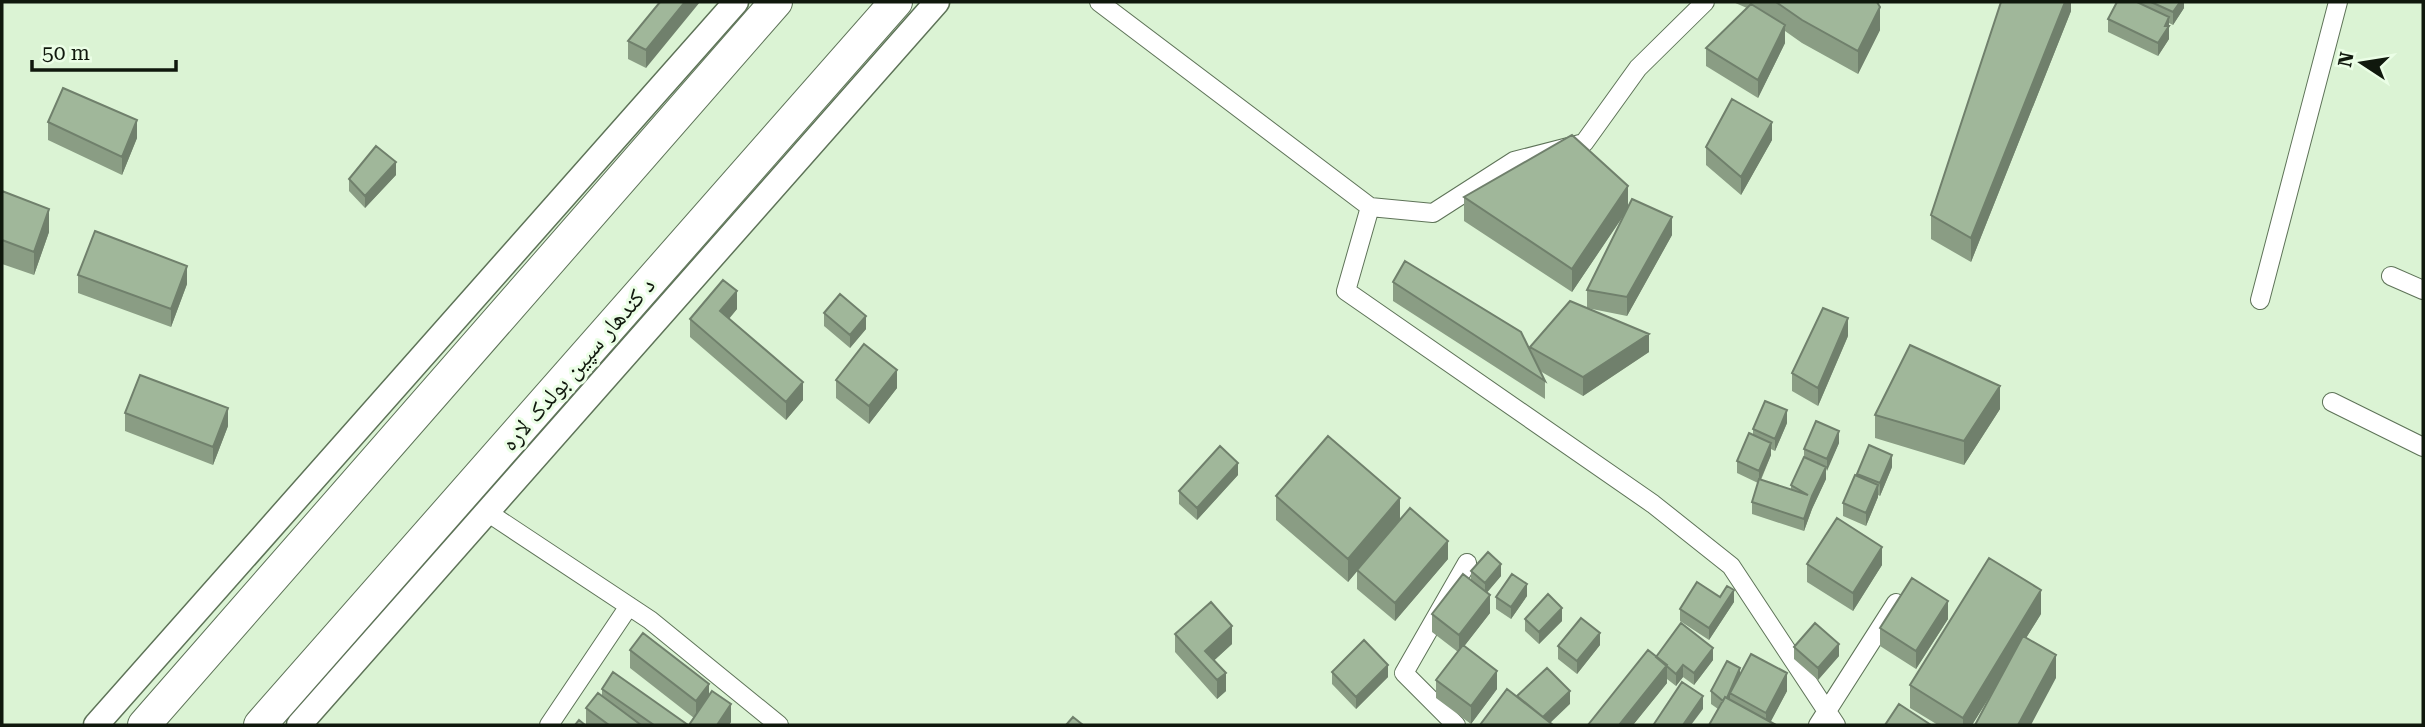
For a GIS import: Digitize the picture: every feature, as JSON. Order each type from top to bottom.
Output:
[{"type":"highway","points":[[144,725],[776,2]]},
{"type":"highway","name":"د کندهار سپین بولدک لاره","points":[[260,725],[896,2]]},
{"type":"street","points":[[96,725],[736,2]]},
{"type":"street","points":[[299,725],[937,2]]},
{"type":"street","points":[[1099,2],[1370,207],[1433,213],[1514,161],[1584,144],[1638,68],[1705,2]]},
{"type":"street","points":[[2260,300],[2337,2]]},
{"type":"street","points":[[1370,207],[1346,291],[1653,504],[1731,566],[1822,717],[1836,725]]},
{"type":"street","points":[[2391,276],[2423,290]]},
{"type":"street","points":[[2332,402],[2423,447]]},
{"type":"street","points":[[487,512],[650,620],[779,725]]},
{"type":"street","points":[[1456,725],[1404,673],[1467,563]]},
{"type":"street","points":[[1822,717],[1896,603]]},
{"type":"street","points":[[549,725],[629,606]]},
{"type":"building","points":[[660,2],[685,2],[646,50],[628,41]]},
{"type":"building","points":[[1776,2],[1877,2],[1880,7],[1858,51],[1802,20]]},
{"type":"building","points":[[2001,2],[2065,2],[1971,238],[1931,215]]},
{"type":"building","points":[[2117,2],[2137,2],[2169,17],[2165,26],[2169,26],[2158,43],[2108,19]]},
{"type":"building","points":[[2151,2],[2180,2],[2173,12]]},
{"type":"building","points":[[1751,4],[1785,25],[1758,80],[1706,48]]},
{"type":"building","points":[[63,88],[137,120],[122,157],[48,122]]},
{"type":"building","points":[[1732,99],[1772,122],[1741,177],[1706,147]]},
{"type":"building","points":[[1572,135],[1628,186],[1572,269],[1464,197]]},
{"type":"building","points":[[376,146],[396,162],[365,196],[349,179]]},
{"type":"building","points":[[2,191],[49,209],[34,252],[2,240]]},
{"type":"building","points":[[1632,199],[1672,217],[1627,297],[1587,290]]},
{"type":"building","points":[[95,231],[187,266],[171,309],[78,275]]},
{"type":"building","points":[[1405,261],[1521,332],[1545,381],[1393,282]]},
{"type":"building","points":[[723,280],[737,291],[720,311],[803,382],[786,402],[690,319]]},
{"type":"building","points":[[840,294],[866,316],[850,335],[824,313]]},
{"type":"building","points":[[1570,301],[1649,334],[1583,377],[1530,347]]},
{"type":"building","points":[[1823,308],[1848,318],[1818,388],[1792,373]]},
{"type":"building","points":[[864,344],[897,370],[869,406],[836,380]]},
{"type":"building","points":[[1910,345],[2000,386],[1964,441],[1875,415]]},
{"type":"building","points":[[140,375],[228,408],[213,447],[125,413]]},
{"type":"building","points":[[1765,401],[1787,410],[1775,439],[1753,429]]},
{"type":"building","points":[[1816,421],[1839,431],[1827,459],[1804,449]]},
{"type":"building","points":[[1749,433],[1771,443],[1759,471],[1737,461]]},
{"type":"building","points":[[1328,436],[1400,498],[1348,559],[1276,496]]},
{"type":"building","points":[[1869,445],[1892,455],[1880,483],[1857,474]]},
{"type":"building","points":[[1220,446],[1238,463],[1197,508],[1179,491]]},
{"type":"building","points":[[1804,457],[1826,467],[1804,519],[1752,502],[1759,479],[1808,495],[1791,485]]},
{"type":"building","points":[[1855,475],[1878,485],[1866,513],[1843,503]]},
{"type":"building","points":[[1410,508],[1448,541],[1395,603],[1357,570]]},
{"type":"building","points":[[1837,518],[1882,547],[1853,593],[1807,564]]},
{"type":"building","points":[[1488,552],[1501,564],[1485,583],[1471,571]]},
{"type":"building","points":[[1989,558],[2041,590],[1963,718],[1910,685]]},
{"type":"building","points":[[1463,574],[1490,595],[1459,635],[1432,614]]},
{"type":"building","points":[[1512,574],[1527,584],[1511,607],[1496,597]]},
{"type":"building","points":[[1912,578],[1948,601],[1916,651],[1880,628]]},
{"type":"building","points":[[1697,582],[1720,597],[1727,586],[1734,590],[1709,628],[1680,609]]},
{"type":"building","points":[[1548,594],[1562,608],[1539,632],[1525,619]]},
{"type":"building","points":[[1211,602],[1232,626],[1205,651],[1226,673],[1217,680],[1175,634]]},
{"type":"building","points":[[1581,618],[1600,633],[1577,661],[1558,646]]},
{"type":"building","points":[[1681,623],[1713,648],[1694,673],[1683,665],[1676,674],[1656,657]]},
{"type":"building","points":[[1815,623],[1839,644],[1818,668],[1794,647]]},
{"type":"building","points":[[643,633],[709,684],[696,701],[630,650]]},
{"type":"building","points":[[2023,636],[2056,655],[2018,725],[1975,725]]},
{"type":"building","points":[[1364,640],[1388,665],[1356,697],[1332,672]]},
{"type":"building","points":[[1463,645],[1497,671],[1471,706],[1436,680]]},
{"type":"building","points":[[1648,650],[1667,665],[1619,725],[1588,725]]},
{"type":"building","points":[[1751,654],[1787,673],[1766,713],[1730,693]]},
{"type":"building","points":[[1727,661],[1740,668],[1727,698],[1723,701],[1711,691]]},
{"type":"building","points":[[1547,668],[1570,691],[1543,717],[1517,696]]},
{"type":"building","points":[[613,672],[688,725],[654,725],[602,689]]},
{"type":"building","points":[[1682,682],[1703,696],[1683,725],[1655,725],[1654,724]]},
{"type":"building","points":[[1507,689],[1553,725],[1480,725]]},
{"type":"building","points":[[712,691],[731,704],[717,725],[689,725]]},
{"type":"building","points":[[598,693],[641,725],[609,725],[586,708]]},
{"type":"building","points":[[1725,697],[1776,725],[1709,725]]},
{"type":"building","points":[[1899,704],[1931,725],[1885,725]]},
{"type":"building","points":[[1073,717],[1083,725],[1066,725]]}]
